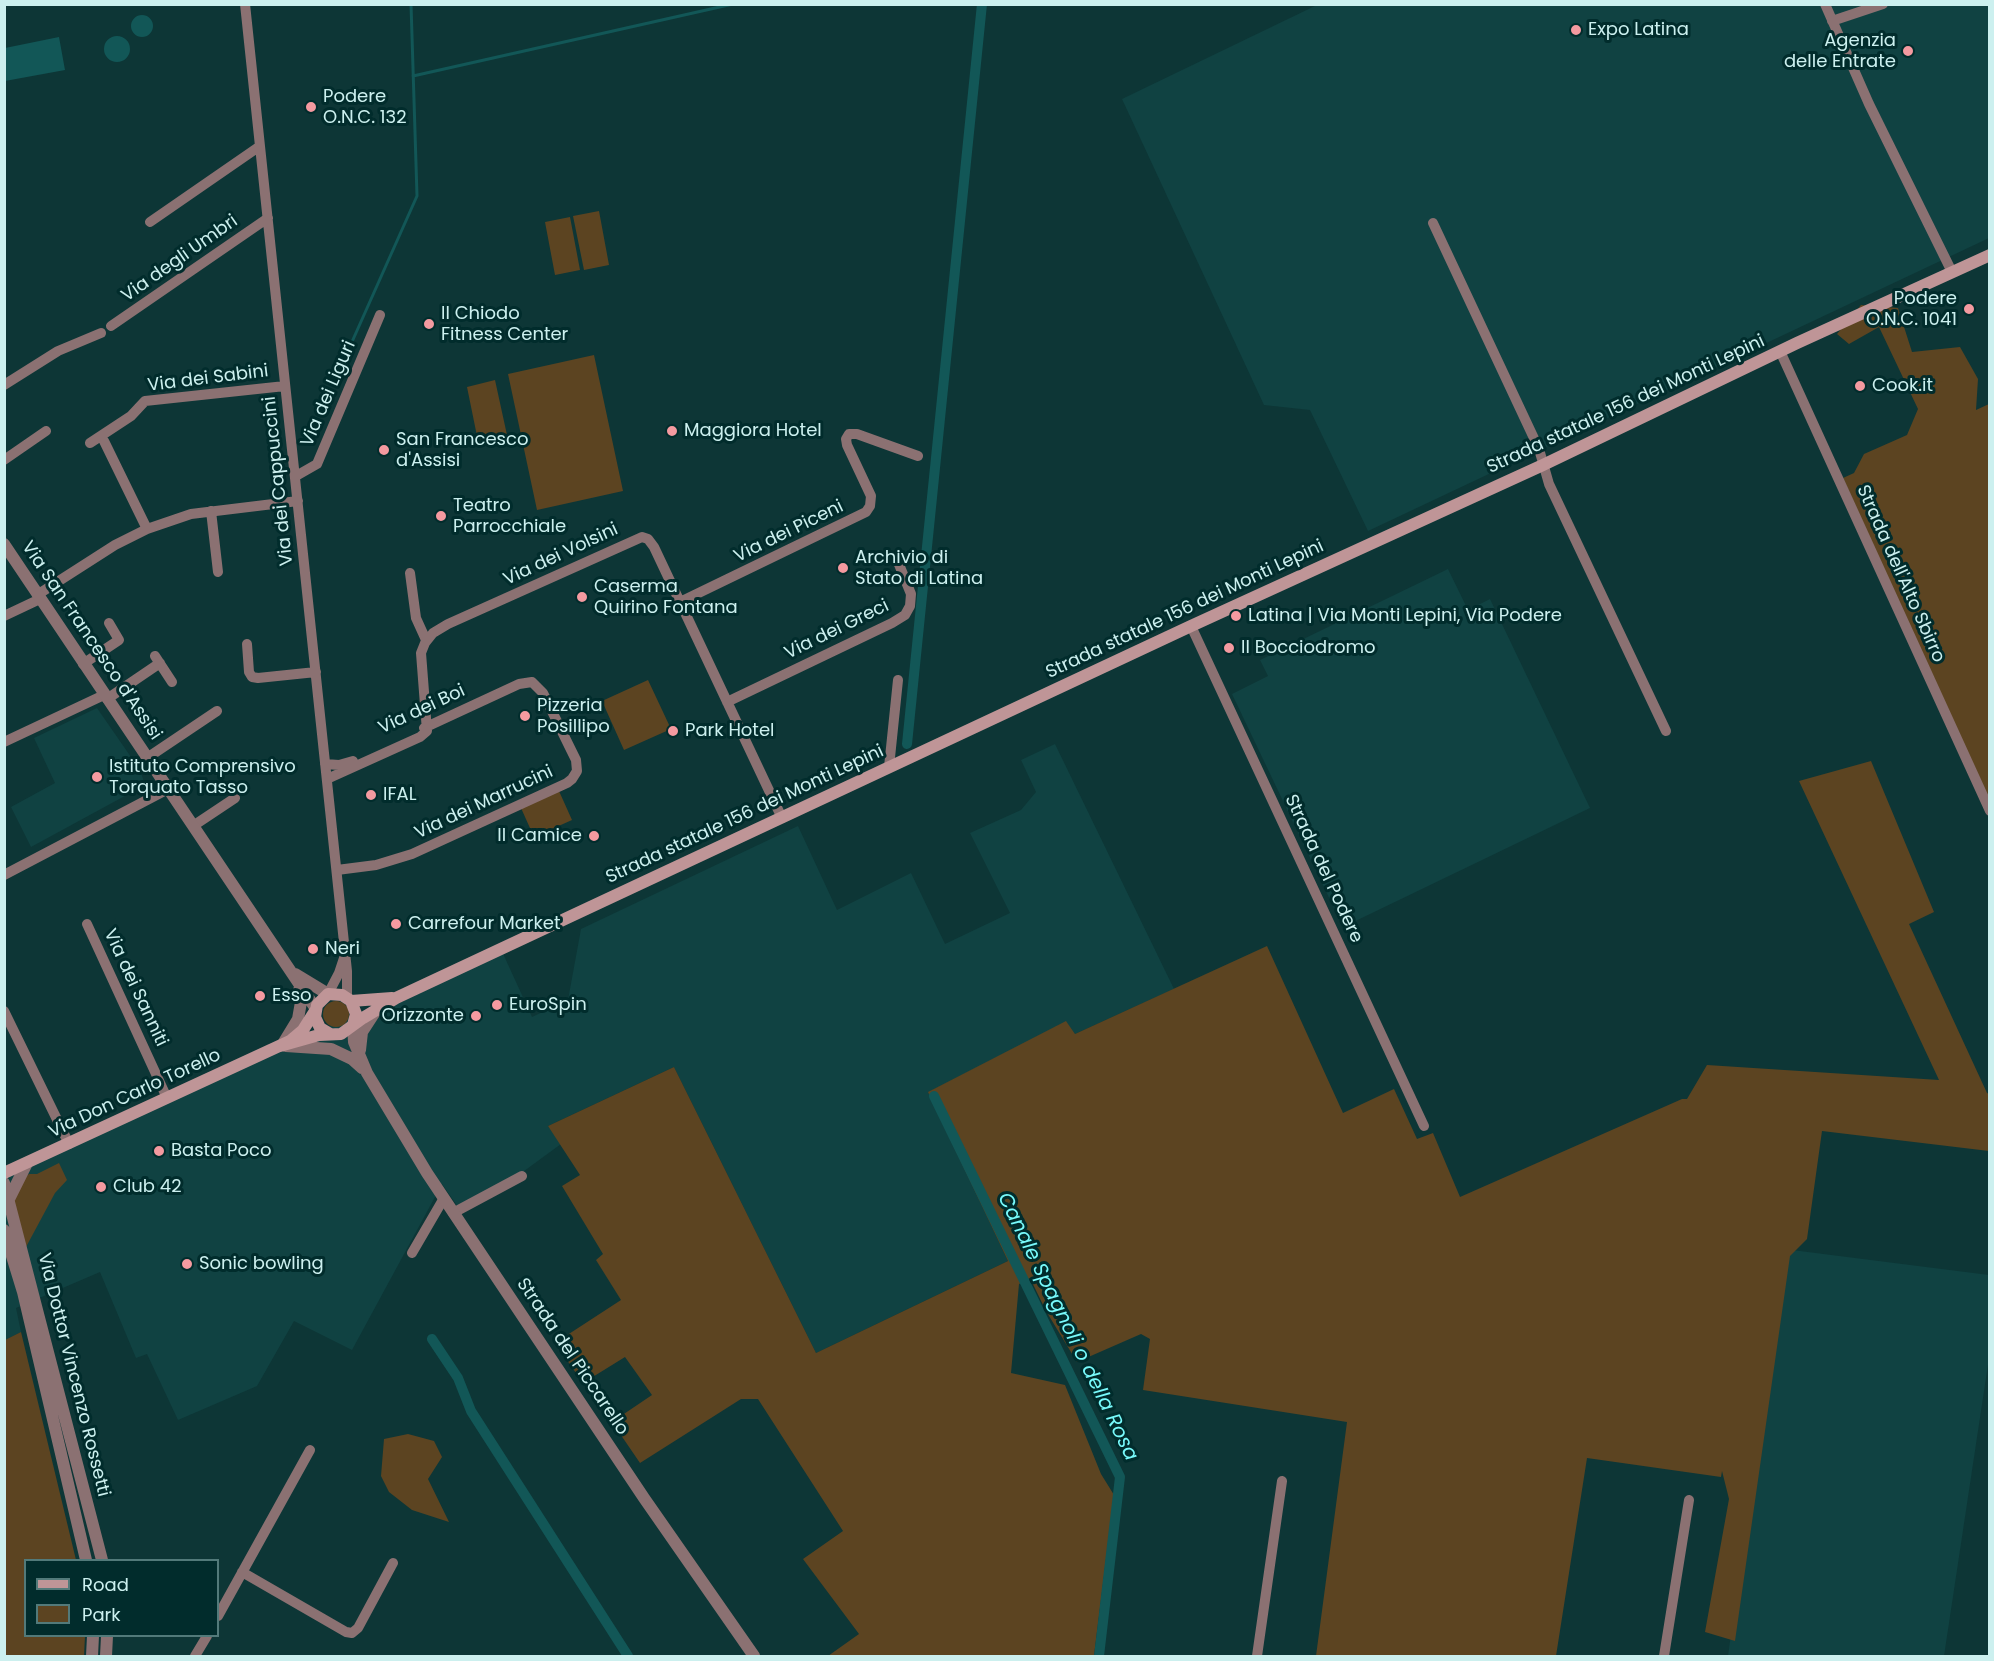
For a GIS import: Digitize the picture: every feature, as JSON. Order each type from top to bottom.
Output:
[{"type":"main road","name":"Strada statale 156 dei Monti Lepini","points":[[331,1034],[341,1034],[396,998],[1989,255]]},
{"type":"main road","name":"Strada statale 156 dei Monti Lepini","points":[[328,994],[342,995],[349,999],[396,998]]},
{"type":"main road","points":[[328,994],[315,1010],[317,1024],[331,1034]]},
{"type":"main road","points":[[349,999],[356,1014],[352,1025]]},
{"type":"main road","name":"Via Don Carlo Torello","points":[[4,1173],[280,1046],[295,1038],[315,1010]]},
{"type":"main road","name":"Via Don Carlo Torello","points":[[280,1046],[331,1034]]},
{"type":"street","name":"Via dei Cappuccini","points":[[245,4],[349,999]]},
{"type":"street","points":[[1825,4],[1869,104],[1952,272]]},
{"type":"street","points":[[1832,21],[1883,4]]},
{"type":"street","points":[[150,222],[260,146]]},
{"type":"street","name":"Via degli Umbri","points":[[4,385],[58,351],[106,330],[268,218]]},
{"type":"street","points":[[1433,223],[1539,449],[1549,484],[1666,732]]},
{"type":"street","name":"Via dei Liguri","points":[[296,476],[317,464],[380,315]]},
{"type":"street","name":"Strada dell'Alto Sbirro","points":[[1780,351],[1989,811]]},
{"type":"street","name":"Via dei Sabini","points":[[90,443],[131,416],[145,401],[285,386]]},
{"type":"street","points":[[4,460],[46,431]]},
{"type":"street","name":"Via dei Piceni","points":[[680,602],[866,512],[871,503],[871,496],[847,445],[846,439],[849,434],[857,434],[918,456]]},
{"type":"street","points":[[104,441],[147,529]]},
{"type":"street","points":[[4,616],[38,597],[115,545],[147,529],[191,514],[298,501]]},
{"type":"street","points":[[211,511],[218,572]]},
{"type":"street","name":"Via dei Volsini","points":[[426,640],[448,624],[642,537],[648,539],[654,547],[782,818]]},
{"type":"street","name":"Via San Francesco d'Assisi","points":[[4,544],[315,1010]]},
{"type":"street","name":"Via dei Greci","points":[[727,702],[905,615],[910,606],[911,594],[896,557]]},
{"type":"street","points":[[410,573],[416,618],[426,640],[421,653],[427,730]]},
{"type":"street","points":[[83,664],[119,640],[109,623]]},
{"type":"street","name":"Strada del Podere","points":[[1191,626],[1424,1126]]},
{"type":"street","points":[[247,644],[249,672],[252,677],[316,672]]},
{"type":"street","points":[[4,742],[105,697],[157,660],[172,682]]},
{"type":"street","points":[[889,768],[898,680]]},
{"type":"street","name":"Via dei Boi","points":[[327,779],[519,684],[532,682]]},
{"type":"street","name":"Via dei Marrucini","points":[[336,870],[376,865],[405,857],[572,779],[577,771],[576,760],[543,693],[532,682]]},
{"type":"street","points":[[147,758],[217,711]]},
{"type":"street","name":"Via dei Boi","points":[[325,764],[339,765],[351,762],[427,730]]},
{"type":"street","points":[[4,875],[168,789]]},
{"type":"street","points":[[192,826],[235,798]]},
{"type":"street","name":"Via dei Sanniti","points":[[87,924],[167,1098]]},
{"type":"street","name":"Via dei Cappuccini","points":[[328,994],[339,973],[344,954]]},
{"type":"street","name":"Via San Francesco d'Assisi","points":[[287,968],[328,994]]},
{"type":"street","points":[[280,1046],[292,1032],[300,1013],[298,983]]},
{"type":"street","points":[[280,1046],[324,1048],[356,1058],[362,1032],[378,1008]]},
{"type":"street","points":[[4,1011],[69,1144]]},
{"type":"street","name":"Strada del Piccarello","points":[[352,1025],[356,1058]]},
{"type":"street","name":"Strada del Piccarello","points":[[331,1034],[356,1058],[367,1073],[453,1212],[644,1498],[754,1656]]},
{"type":"street","points":[[9,1199],[27,1164]]},
{"type":"street","points":[[453,1212],[522,1176]]},
{"type":"street","name":"Via Dottor Vincenzo Rossetti","points":[[4,1183],[102,1559]]},
{"type":"street","points":[[412,1253],[444,1198]]},
{"type":"street","name":"Via Dottor Vincenzo Rossetti","points":[[4,1230],[26,1303],[86,1559]]},
{"type":"street","points":[[219,1614],[310,1450]]},
{"type":"street","points":[[1257,1656],[1282,1481]]},
{"type":"street","points":[[1664,1656],[1689,1500]]},
{"type":"street","points":[[242,1572],[346,1632],[352,1633],[358,1628],[393,1563]]},
{"type":"street","points":[[92,1656],[93,1637]]},
{"type":"street","points":[[106,1656],[107,1637]]},
{"type":"street","points":[[195,1656],[206,1637]]},
{"type":"shaded area","points":[[1317,5],[1989,5],[1989,238],[1368,531],[1310,410],[1264,405],[1122,99]]},
{"type":"shaded area","points":[[142,15],[150,18],[153,26],[150,34],[142,37],[134,34],[131,26],[134,18]]},
{"type":"shaded area","points":[[117,36],[126,40],[130,49],[126,58],[117,62],[108,58],[104,49],[108,40]]},
{"type":"shaded area","points":[[59,37],[65,70],[5,81],[5,48]]},
{"type":"shaded area","points":[[1448,569],[1468,610],[1490,599],[1590,808],[1343,927],[1232,694],[1268,676],[1260,660]]},
{"type":"shaded area","name":"Istituto Comprensivo Torquato Tasso","points":[[97,708],[140,770],[145,785],[31,847],[11,807],[55,783],[34,738]]},
{"type":"shaded area","points":[[1055,744],[1174,989],[1075,1034],[1066,1022],[929,1092],[1008,1261],[816,1353],[674,1067],[548,1126],[561,1144],[520,1174],[458,1207],[442,1184],[352,1350],[294,1321],[257,1386],[178,1420],[147,1354],[136,1358],[100,1272],[16,1308],[21,1332],[5,1340],[5,1177],[500,947],[532,1017],[568,1000],[581,929],[798,826],[837,910],[911,873],[945,944],[1010,913],[970,833],[1021,810],[1036,792],[1021,760]]},
{"type":"shaded area","points":[[1784,1249],[1989,1275],[1989,1358],[1944,1656],[1728,1656]]},
{"type":"green space","points":[[599,211],[609,265],[584,270],[573,216]]},
{"type":"green space","points":[[570,217],[580,270],[555,275],[545,222]]},
{"type":"green space","points":[[1861,305],[1898,308],[1912,352],[1960,347],[1978,379],[1976,410],[1989,404],[1989,803],[1843,478],[1854,473],[1864,454],[1907,435],[1918,409],[1879,327],[1849,344],[1837,334]]},
{"type":"green space","points":[[594,355],[623,491],[537,510],[508,374]]},
{"type":"green space","points":[[495,380],[507,435],[478,441],[467,387]]},
{"type":"green space","points":[[648,680],[671,729],[624,750],[602,701]]},
{"type":"green space","points":[[1871,761],[1934,912],[1909,924],[1989,1094],[1989,1151],[1822,1131],[1807,1239],[1790,1256],[1735,1641],[1705,1632],[1729,1499],[1722,1471],[1721,1477],[1587,1458],[1556,1656],[1316,1656],[1347,1422],[1143,1390],[1150,1339],[1141,1334],[1077,1362],[1046,1311],[1030,1278],[1019,1284],[1011,1373],[1065,1385],[1101,1474],[1114,1495],[1094,1656],[828,1656],[859,1634],[803,1559],[843,1531],[758,1399],[741,1399],[640,1463],[612,1422],[652,1395],[625,1357],[583,1383],[555,1343],[621,1300],[596,1260],[603,1254],[562,1186],[580,1175],[548,1126],[674,1067],[816,1353],[1008,1261],[928,1092],[1066,1021],[1075,1034],[1267,946],[1343,1113],[1394,1089],[1417,1139],[1433,1133],[1460,1197],[1682,1099],[1687,1099],[1707,1065],[1939,1080],[1799,781]]},
{"type":"green space","points":[[559,791],[572,820],[534,837],[521,808]]},
{"type":"green space","points":[[336,1001],[345,1005],[349,1014],[345,1023],[336,1027],[327,1023],[323,1014],[327,1005]]},
{"type":"green space","points":[[59,1163],[67,1180],[55,1193],[26,1247],[10,1198],[22,1179],[29,1174],[37,1174]]},
{"type":"green space","points":[[21,1332],[76,1559],[24,1559],[24,1637],[85,1637],[84,1656],[5,1656],[5,1340]]},
{"type":"green space","points":[[408,1434],[434,1441],[442,1457],[428,1479],[449,1522],[412,1510],[389,1492],[381,1476],[384,1439]]},
{"type":"waterway","points":[[343,362],[417,196],[411,4]]},
{"type":"waterway","points":[[413,76],[733,4]]},
{"type":"waterway","points":[[907,744],[982,4]]},
{"type":"waterway","name":"Canale Spagnoli o della Rosa","points":[[934,1096],[1120,1477],[1099,1656]]},
{"type":"waterway","points":[[432,1339],[458,1378],[471,1411],[628,1656]]},
{"type":"place","name":"Expo Latina","points":[[1576,30]]},
{"type":"place","name":"Agenzia delle Entrate","points":[[1908,51]]},
{"type":"place","name":"Podere O.N.C. 132","points":[[311,107]]},
{"type":"place","name":"Podere O.N.C. 1041","points":[[1969,309]]},
{"type":"place","name":"Il Chiodo Fitness Center","points":[[429,324]]},
{"type":"place","name":"Cook.it","points":[[1860,386]]},
{"type":"place","name":"Maggiora Hotel","points":[[672,431]]},
{"type":"place","name":"San Francesco d'Assisi","points":[[384,450]]},
{"type":"place","name":"Teatro Parrocchiale","points":[[441,516]]},
{"type":"place","name":"Archivio di Stato di Latina","points":[[843,568]]},
{"type":"place","name":"Caserma Quirino Fontana","points":[[582,597]]},
{"type":"place","name":"Latina | Via Monti Lepini, Via Podere","points":[[1236,616]]},
{"type":"place","name":"Il Bocciodromo","points":[[1229,648]]},
{"type":"place","name":"Pizzeria Posillipo","points":[[525,716]]},
{"type":"place","name":"Park Hotel","points":[[673,731]]},
{"type":"place","name":"Istituto Comprensivo Torquato Tasso","points":[[97,777]]},
{"type":"place","name":"IFAL","points":[[371,795]]},
{"type":"place","name":"Il Camice","points":[[594,836]]},
{"type":"place","name":"Carrefour Market","points":[[396,924]]},
{"type":"place","name":"Neri","points":[[313,949]]},
{"type":"place","name":"Esso","points":[[260,996]]},
{"type":"place","name":"EuroSpin","points":[[497,1005]]},
{"type":"place","name":"Orizzonte","points":[[476,1016]]},
{"type":"place","name":"Basta Poco","points":[[159,1151]]},
{"type":"place","name":"Club 42","points":[[101,1187]]},
{"type":"place","name":"Sonic bowling","points":[[187,1264]]}]
